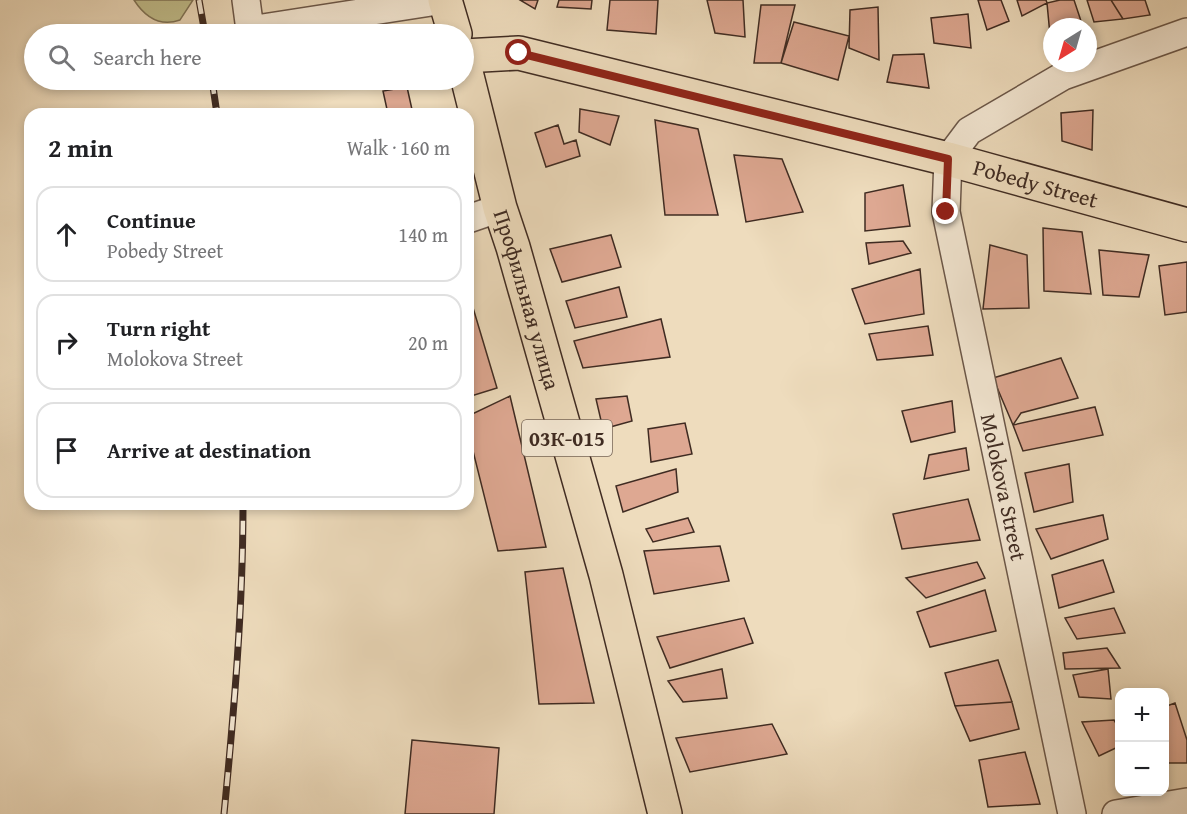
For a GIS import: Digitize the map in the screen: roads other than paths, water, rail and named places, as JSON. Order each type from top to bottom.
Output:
[{"type":"main road","points":[[445,0],[452,24]]},
{"type":"main road","name":"Pobedy Street","points":[[474,55],[519,53],[948,159],[1187,225]]},
{"type":"main road","name":"Профильная улица","points":[[470,90],[500,208],[606,575],[664,814]]},
{"type":"street","points":[[246,0],[249,24]]},
{"type":"street","points":[[289,24],[445,0]]},
{"type":"street","points":[[948,159],[969,131],[1063,76],[1187,32]]},
{"type":"street","name":"Molokova Street","points":[[948,159],[946,212],[1072,814]]},
{"type":"street","points":[[474,217],[500,208]]},
{"type":"street","points":[[1116,814],[1187,802]]},
{"type":"railway","points":[[199,0],[203,24]]},
{"type":"railway","points":[[213,90],[216,108]]},
{"type":"railway","points":[[224,814],[240,621],[243,510]]}]
